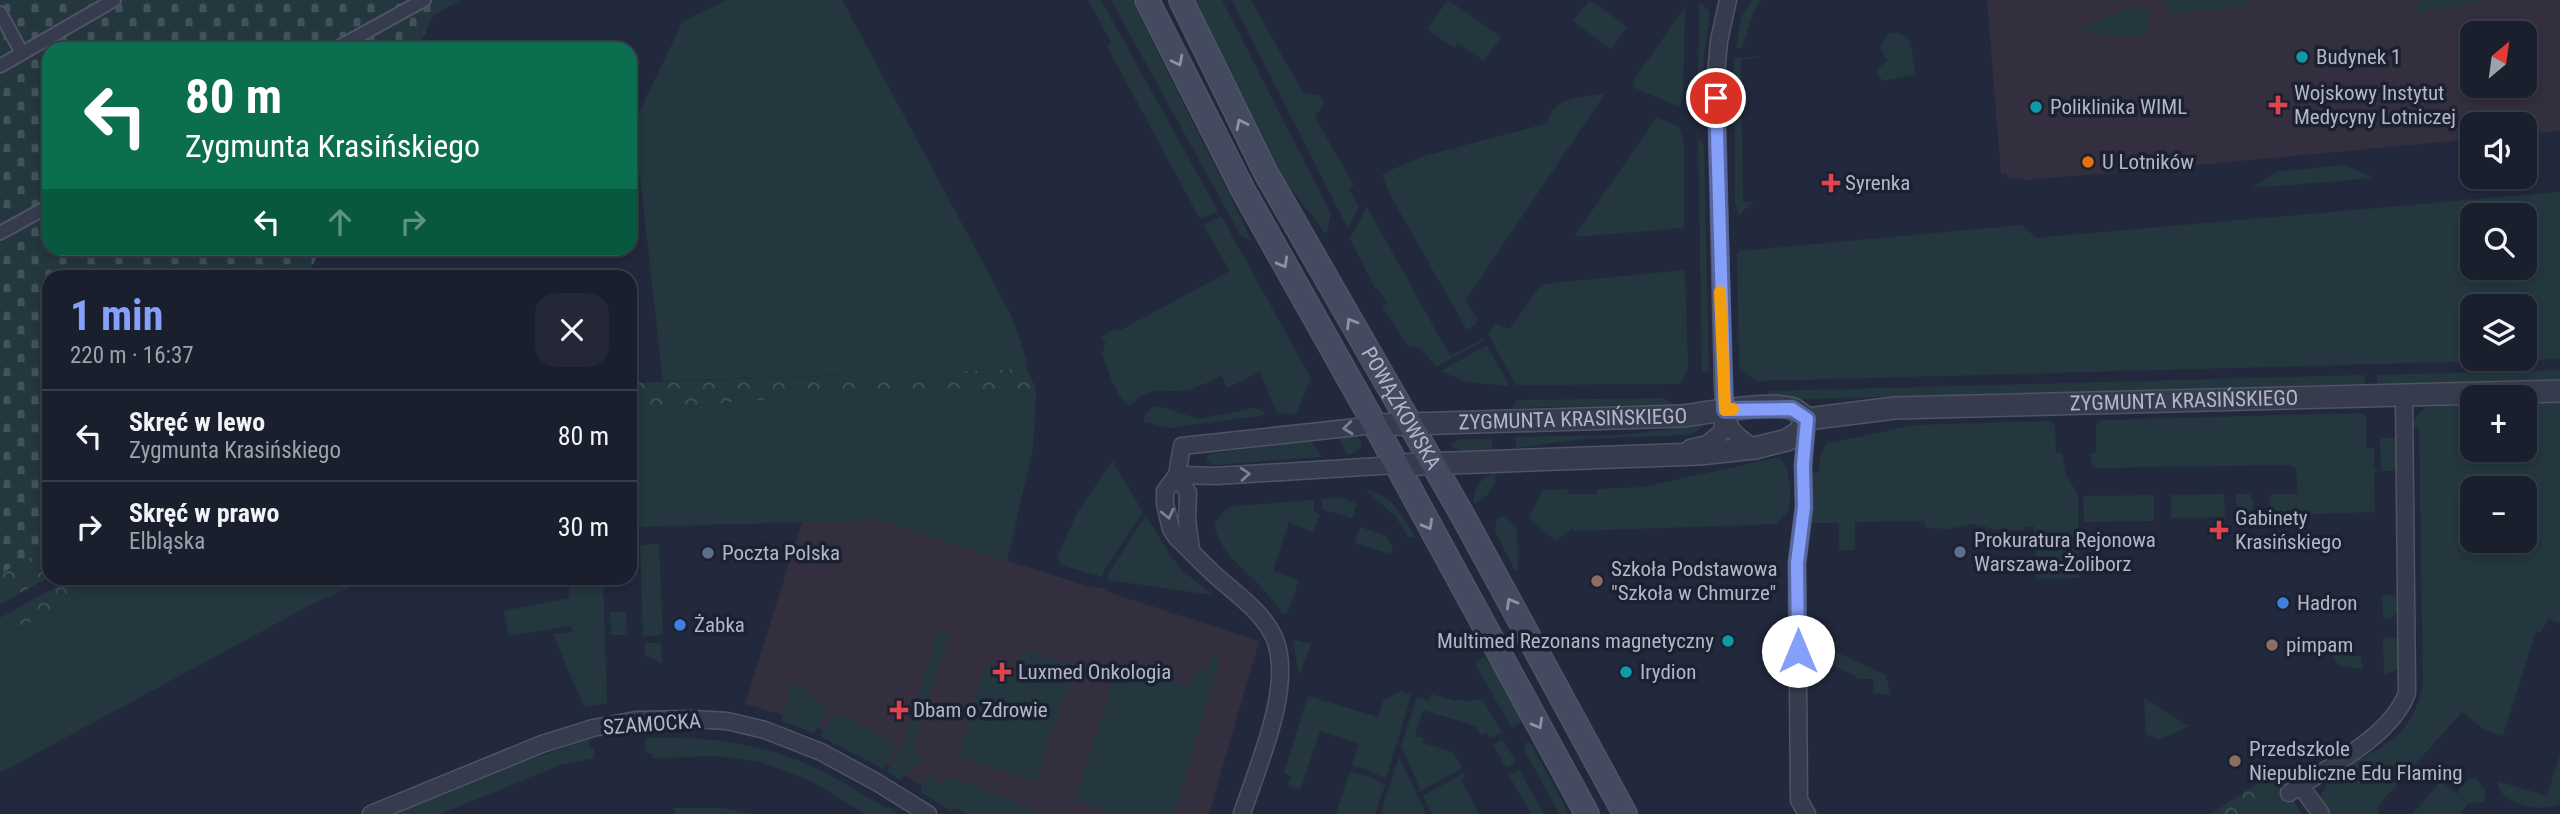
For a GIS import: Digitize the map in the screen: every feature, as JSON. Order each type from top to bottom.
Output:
[{"type":"main road","name":"POWĄZKOWSKA","points":[[1147,0],[1242,190],[1375,425],[1587,814]]},
{"type":"main road","name":"POWĄZKOWSKA","points":[[1181,0],[1266,173],[1434,464],[1625,814]]},
{"type":"street","points":[[0,66],[98,4],[114,0]]},
{"type":"street","points":[[348,42],[424,0]]},
{"type":"street","points":[[1637,456],[1668,448],[1689,448],[1707,444],[1723,432],[1725,410],[1716,74],[1719,41],[1728,0]]},
{"type":"street","points":[[0,13],[22,53]]},
{"type":"street","points":[[0,233],[42,210]]},
{"type":"street","name":"ZYGMUNTA KRASIŃSKIEGO","points":[[1375,425],[1682,416],[1725,410],[1792,409],[1807,419],[1895,408],[2560,391]]},
{"type":"street","points":[[2321,814],[2295,789],[2385,729],[2398,713],[2407,692],[2404,395]]},
{"type":"street","points":[[1725,410],[1731,432],[1755,448]]},
{"type":"street","points":[[1807,419],[1803,465],[1804,507],[1797,563],[1799,800],[1807,814]]},
{"type":"street","name":"ZYGMUNTA KRASIŃSKIEGO","points":[[1396,465],[1699,454],[1755,448],[1787,440],[1799,432],[1807,419]]},
{"type":"street","points":[[1242,814],[1272,720],[1280,682],[1279,652],[1274,636],[1256,611],[1177,538],[1171,528],[1165,491],[1177,475],[1182,446],[1375,425]]},
{"type":"street","points":[[1177,475],[1216,476],[1396,465]]},
{"type":"street","points":[[1177,475],[1188,493],[1187,520],[1191,550]]},
{"type":"street","name":"SZAMOCKA","points":[[371,814],[542,744],[593,728],[636,720],[694,719],[727,720],[765,730],[821,752],[928,814]]},
{"type":"shaded area","name":"Wojskowy Instytut Medycyny Lotniczej","points":[[1987,0],[2560,0],[2560,131],[2537,133],[2537,112],[2460,112],[2460,140],[2024,180],[2008,179],[2007,174],[2001,174]]},
{"type":"shaded area","name":"Luxmed Onkologia","points":[[877,520],[1091,587],[1105,589],[1259,641],[1209,814],[967,814],[849,741],[793,718],[745,704],[802,522]]},
{"type":"green space","points":[[0,0],[460,0],[433,16],[420,42],[42,42],[42,256],[317,256],[310,270],[42,270],[42,551],[0,574]]},
{"type":"green space","points":[[727,0],[842,0],[1012,317],[1027,369],[663,381],[637,150],[637,117],[683,21]]},
{"type":"green space","points":[[1088,0],[1101,0],[1218,211],[1200,219],[1107,46],[1111,42]]},
{"type":"green space","points":[[1111,0],[1132,0],[1252,241],[1241,236]]},
{"type":"green space","points":[[1195,0],[1222,0],[1331,214],[1326,234],[1285,181]]},
{"type":"green space","points":[[1232,0],[1251,0],[1303,93],[1321,96],[1324,103],[1315,117],[1354,186],[1349,189],[1359,207],[1348,229]]},
{"type":"green space","points":[[1448,0],[1501,37],[1484,61],[1458,43],[1454,48],[1427,29]]},
{"type":"green space","points":[[1590,0],[1627,27],[1611,49],[1573,21]]},
{"type":"green space","points":[[1752,0],[1761,0],[1754,11],[1742,48],[1736,48],[1741,17]]},
{"type":"green space","points":[[2167,0],[2250,0],[2251,6],[2173,14],[2168,11]]},
{"type":"green space","points":[[2419,0],[2483,0],[2418,14],[2416,10]]},
{"type":"green space","points":[[1699,2],[1709,10],[1710,16],[1704,54],[1703,94],[1698,104]]},
{"type":"green space","points":[[1685,7],[1683,97],[1679,107],[1633,87],[1635,78]]},
{"type":"green space","points":[[2131,7],[2144,10],[2150,15],[2147,35],[2102,35],[2078,30]]},
{"type":"green space","points":[[1898,33],[1910,41],[1915,74],[1884,81],[1876,70],[1888,60],[1880,48],[1886,36]]},
{"type":"green space","points":[[1758,56],[1741,59],[1743,202],[1753,202],[1739,215],[1735,203],[1734,58]]},
{"type":"green space","points":[[1604,95],[1465,301],[1477,318],[1476,325],[1467,330],[1389,193],[1382,174],[1421,157],[1548,123],[1550,114],[1561,103]]},
{"type":"green space","points":[[1657,117],[1678,127],[1684,140],[1684,228],[1574,237]]},
{"type":"green space","points":[[1698,138],[1704,145],[1709,371],[1702,372]]},
{"type":"green space","points":[[2343,165],[2374,178],[2251,188],[2276,172]]},
{"type":"green space","points":[[2560,192],[2560,359],[2537,360],[2537,294],[2460,294],[2460,362],[1756,381],[1739,368],[1737,253],[1740,251],[2022,225],[2036,238]]},
{"type":"green space","points":[[1367,207],[1450,356],[1484,338],[1485,340],[1436,367],[1421,349],[1408,346],[1382,306],[1387,303],[1378,289],[1376,290],[1350,239]]},
{"type":"green space","points":[[1221,216],[1311,378],[1296,414],[1277,413],[1260,372],[1227,388],[1222,376],[1182,391],[1153,391],[1138,398],[1130,406],[1120,396],[1110,375],[1102,353],[1106,343],[1101,338],[1230,271],[1203,225]]},
{"type":"green space","points":[[1685,270],[1688,367],[1681,384],[1516,385],[1488,334],[1495,324],[1509,329],[1542,284]]},
{"type":"green space","points":[[1487,345],[1509,386],[1466,382],[1441,371]]},
{"type":"green space","points":[[1027,369],[1036,389],[786,398],[637,409],[637,383]]},
{"type":"green space","points":[[2560,370],[2560,379],[2377,384],[2377,375]]},
{"type":"green space","points":[[2365,375],[2365,384],[1767,400],[1769,391]]},
{"type":"green space","points":[[1036,389],[1033,449],[1007,561],[877,520],[637,527],[637,409],[786,398]]},
{"type":"green space","points":[[1663,398],[1673,404],[1512,408],[1517,400]]},
{"type":"green space","points":[[2560,401],[2560,623],[2549,619],[2541,632],[2536,631],[2503,736],[2485,730],[2462,712],[2377,807],[2380,814],[2329,814],[2318,797],[2324,791],[2328,774],[2391,741],[2412,717],[2419,701],[2423,681],[2419,427],[2413,426],[2421,411],[2446,404],[2460,404],[2460,462],[2537,462],[2537,402]]},
{"type":"green space","points":[[1158,406],[1199,419],[1253,408],[1266,415],[1169,428],[1144,422],[1147,411]]},
{"type":"green space","points":[[2362,413],[2366,416],[2366,448],[2374,448],[2374,468],[2377,470],[2374,473],[2375,512],[2288,515],[2288,527],[2272,527],[2269,501],[2272,494],[2298,494],[2296,469],[2291,465],[2099,468],[2091,462],[2090,454],[2096,452],[2096,425],[2101,420]]},
{"type":"green space","points":[[2051,421],[2055,426],[2056,453],[2062,453],[2066,475],[2078,494],[2079,578],[2036,579],[2034,526],[2025,527],[2024,530],[1998,530],[1974,524],[1948,529],[1925,528],[1924,521],[1855,522],[1855,550],[1839,550],[1839,523],[1812,523],[1812,473],[1819,472],[1820,457],[1826,444],[1914,425]]},
{"type":"green space","points":[[1705,425],[1686,435],[1584,439],[1516,448],[1515,437],[1620,435]]},
{"type":"green space","points":[[1355,436],[1361,440],[1360,449],[1347,455],[1338,438]]},
{"type":"green space","points":[[2382,438],[2395,438],[2394,471],[2381,471]]},
{"type":"green space","points":[[1462,439],[1492,439],[1493,450],[1461,450],[1451,447],[1450,444]]},
{"type":"green space","points":[[1311,440],[1322,457],[1212,465],[1206,459],[1210,454]]},
{"type":"green space","points":[[1779,457],[1788,474],[1790,498],[1788,511],[1777,524],[1574,531],[1573,528],[1555,541],[1529,518],[1543,490],[1567,489],[1568,494],[1597,494],[1597,489],[1643,487]]},
{"type":"green space","points":[[1115,460],[1115,465],[1143,512],[1102,577],[1061,565],[1057,557],[1077,513]]},
{"type":"green space","points":[[1495,472],[1493,488],[1474,505],[1474,494],[1479,485]]},
{"type":"green space","points":[[1365,489],[1389,501],[1401,514],[1415,538],[1408,537],[1396,517]]},
{"type":"green space","points":[[2224,494],[2225,517],[2171,518],[2171,495]]},
{"type":"green space","points":[[2236,494],[2250,494],[2253,501],[2253,518],[2246,526],[2237,527]]},
{"type":"green space","points":[[2154,495],[2154,521],[2084,522],[2083,496]]},
{"type":"green space","points":[[1342,498],[1357,504],[1352,518],[1322,509],[1322,499]]},
{"type":"green space","points":[[1314,500],[1314,512],[1320,514],[1313,532],[1289,522],[1273,571],[1299,580],[1288,612],[1283,615],[1266,592],[1221,543],[1215,523],[1226,509],[1236,506]]},
{"type":"green space","points":[[1146,515],[1169,554],[1182,570],[1212,595],[1108,580],[1109,573]]},
{"type":"green space","points":[[1504,516],[1517,528],[1518,570],[1515,571],[1495,531],[1496,520]]},
{"type":"green space","points":[[1360,527],[1386,536],[1393,548],[1391,554],[1355,543]]},
{"type":"green space","points":[[659,544],[663,635],[643,636],[640,545]]},
{"type":"green space","points":[[42,551],[42,581],[0,604],[0,574]]},
{"type":"green space","points":[[59,585],[98,585],[0,639],[0,618]]},
{"type":"green space","points":[[98,585],[356,585],[318,601],[0,773],[0,639]]},
{"type":"green space","points":[[568,585],[603,585],[607,703],[584,707],[553,634],[573,632],[571,626],[509,636],[504,611],[570,598]]},
{"type":"green space","points":[[2382,595],[2396,597],[2397,612],[2390,619],[2383,619]]},
{"type":"green space","points":[[610,612],[626,612],[627,635],[611,635]]},
{"type":"green space","points":[[937,631],[949,634],[912,752],[925,757],[900,780],[887,771],[902,747]]},
{"type":"green space","points":[[2397,637],[2399,669],[2384,675],[2383,638]]},
{"type":"green space","points":[[1293,641],[1311,644],[1299,675]]},
{"type":"green space","points":[[645,643],[661,643],[662,664],[645,655]]},
{"type":"green space","points":[[1022,649],[1075,666],[1035,782],[958,756],[987,663],[1015,672]]},
{"type":"green space","points":[[1832,650],[1886,675],[1891,695],[1874,693],[1873,679],[1858,679],[1832,665]]},
{"type":"green space","points":[[1213,653],[1221,654],[1175,814],[1119,814],[1075,800],[1118,668],[1190,686],[1196,670],[1207,671]]},
{"type":"green space","points":[[2330,653],[2361,657],[2363,670],[2339,665]]},
{"type":"green space","points":[[1484,657],[1501,678],[1524,720],[1512,728],[1475,664]]},
{"type":"green space","points":[[793,683],[829,709],[814,733],[781,721]]},
{"type":"green space","points":[[1400,691],[1411,695],[1386,779],[1352,765],[1359,744],[1320,731],[1300,790],[1288,786],[1291,776],[1284,773],[1308,696],[1378,717],[1383,701]]},
{"type":"green space","points":[[1431,694],[1456,701],[1483,700],[1502,733],[1490,738],[1487,732],[1481,735],[1476,726],[1423,710],[1415,735],[1424,738],[1423,743],[1453,752],[1462,768],[1421,791],[1401,746],[1417,697],[1429,701]]},
{"type":"green space","points":[[2144,698],[2189,726],[2159,740],[2146,734]]},
{"type":"green space","points":[[834,713],[844,719],[847,716],[897,746],[883,769],[820,736]]},
{"type":"green space","points":[[646,738],[732,742],[774,752],[824,772],[898,814],[865,814],[811,781],[760,762],[719,756],[653,758],[652,753],[645,753]]},
{"type":"green space","points":[[589,739],[589,748],[594,748],[594,758],[560,765],[440,814],[396,814],[514,765]]},
{"type":"green space","points":[[1502,739],[1516,762],[1506,768],[1493,745]]},
{"type":"green space","points":[[1530,742],[1569,814],[1559,814],[1524,749],[1525,743]]},
{"type":"green space","points":[[2560,754],[2560,804],[2542,808],[2522,805],[2505,796],[2500,789],[2497,781],[2547,796]]},
{"type":"green space","points":[[1399,756],[1426,814],[1381,814]]},
{"type":"green space","points":[[1519,769],[1544,814],[1531,814],[1509,775]]},
{"type":"green space","points":[[2277,770],[2301,814],[2253,814],[2273,773]]},
{"type":"green space","points":[[1350,771],[1385,785],[1375,814],[1336,814]]},
{"type":"green space","points":[[1464,773],[1466,776],[1461,780],[1479,814],[1432,814],[1423,796]]},
{"type":"green space","points":[[2273,773],[2253,814],[2211,814]]},
{"type":"green space","points":[[929,775],[938,784],[949,776],[1045,814],[967,814],[958,808],[951,811],[921,792],[922,783]]},
{"type":"green space","points":[[2475,777],[2485,790],[2485,802],[2467,803],[2456,793],[2465,782]]},
{"type":"green space","points":[[2441,781],[2467,804],[2461,814],[2413,814]]},
{"type":"green space","points":[[674,808],[722,808],[754,814],[675,814]]},
{"type":"slow traffic","points":[[1720,292],[1725,410],[1733,409]]},
{"type":"place","name":"Budynek 1","points":[[2302,57]]},
{"type":"place","name":"Wojskowy Instytut Medycyny Lotniczej","points":[[2278,105]]},
{"type":"place","name":"Poliklinika WIML","points":[[2036,107]]},
{"type":"place","name":"U Lotników","points":[[2088,162]]},
{"type":"place","name":"Syrenka","points":[[1831,183]]},
{"type":"place","name":"Gabinety Krasińskiego","points":[[2219,530]]},
{"type":"place","name":"Prokuratura Rejonowa Warszawa-Żoliborz","points":[[1960,552]]},
{"type":"place","name":"Poczta Polska","points":[[708,553]]},
{"type":"place","name":"Szkoła Podstawowa \"Szkoła w Chmurze\"","points":[[1597,581]]},
{"type":"place","name":"Hadron","points":[[2283,603]]},
{"type":"place","name":"Żabka","points":[[680,625]]},
{"type":"place","name":"Multimed Rezonans magnetyczny","points":[[1728,641]]},
{"type":"place","name":"pimpam","points":[[2272,645]]},
{"type":"place","name":"Luxmed Onkologia","points":[[1002,672]]},
{"type":"place","name":"Irydion","points":[[1626,672]]},
{"type":"place","name":"Dbam o Zdrowie","points":[[899,710]]},
{"type":"place","name":"Przedszkole Niepubliczne Edu Flaming","points":[[2235,761]]},
{"type":"route","points":[[1716,98],[1725,410],[1792,409],[1807,419],[1803,465],[1804,507],[1797,563],[1798,651]]}]
